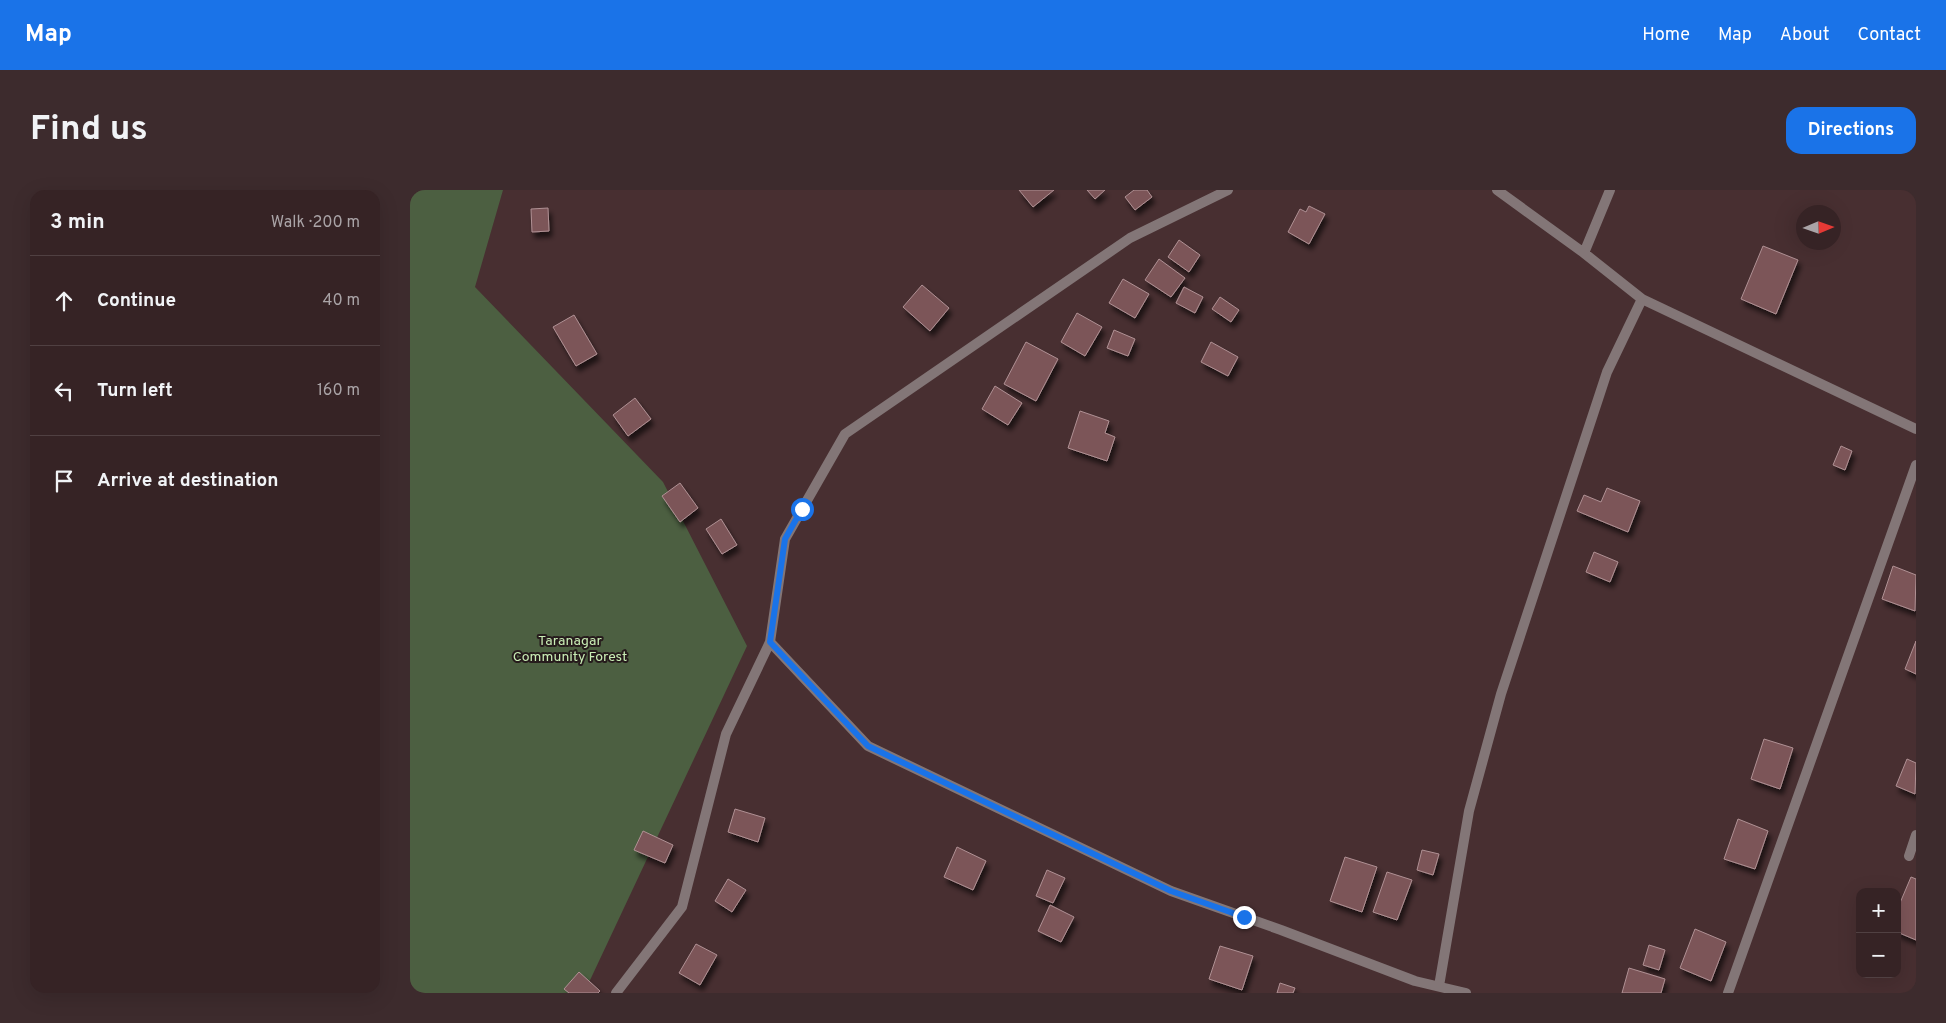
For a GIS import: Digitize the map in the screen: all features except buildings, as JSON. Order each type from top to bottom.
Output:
[{"type":"street","points":[[616,993],[682,907],[726,734],[770,642],[785,539],[845,434],[1130,238],[1228,190]]},
{"type":"street","points":[[1497,190],[1584,253],[1642,299],[1916,429]]},
{"type":"street","points":[[1584,253],[1610,190]]},
{"type":"street","points":[[1439,986],[1469,811],[1501,694],[1607,372],[1642,299]]},
{"type":"street","points":[[1728,993],[1916,465]]},
{"type":"street","points":[[770,642],[868,746],[1171,891],[1415,981],[1466,993]]},
{"type":"street","points":[[1909,856],[1916,835]]},
{"type":"green space","name":"Taranagar Community Forest","points":[[410,190],[503,190],[475,287],[663,482],[747,646],[584,993],[410,993]]},
{"type":"route","points":[[802,509],[785,539],[770,642],[868,746],[1171,891],[1244,917]]}]
